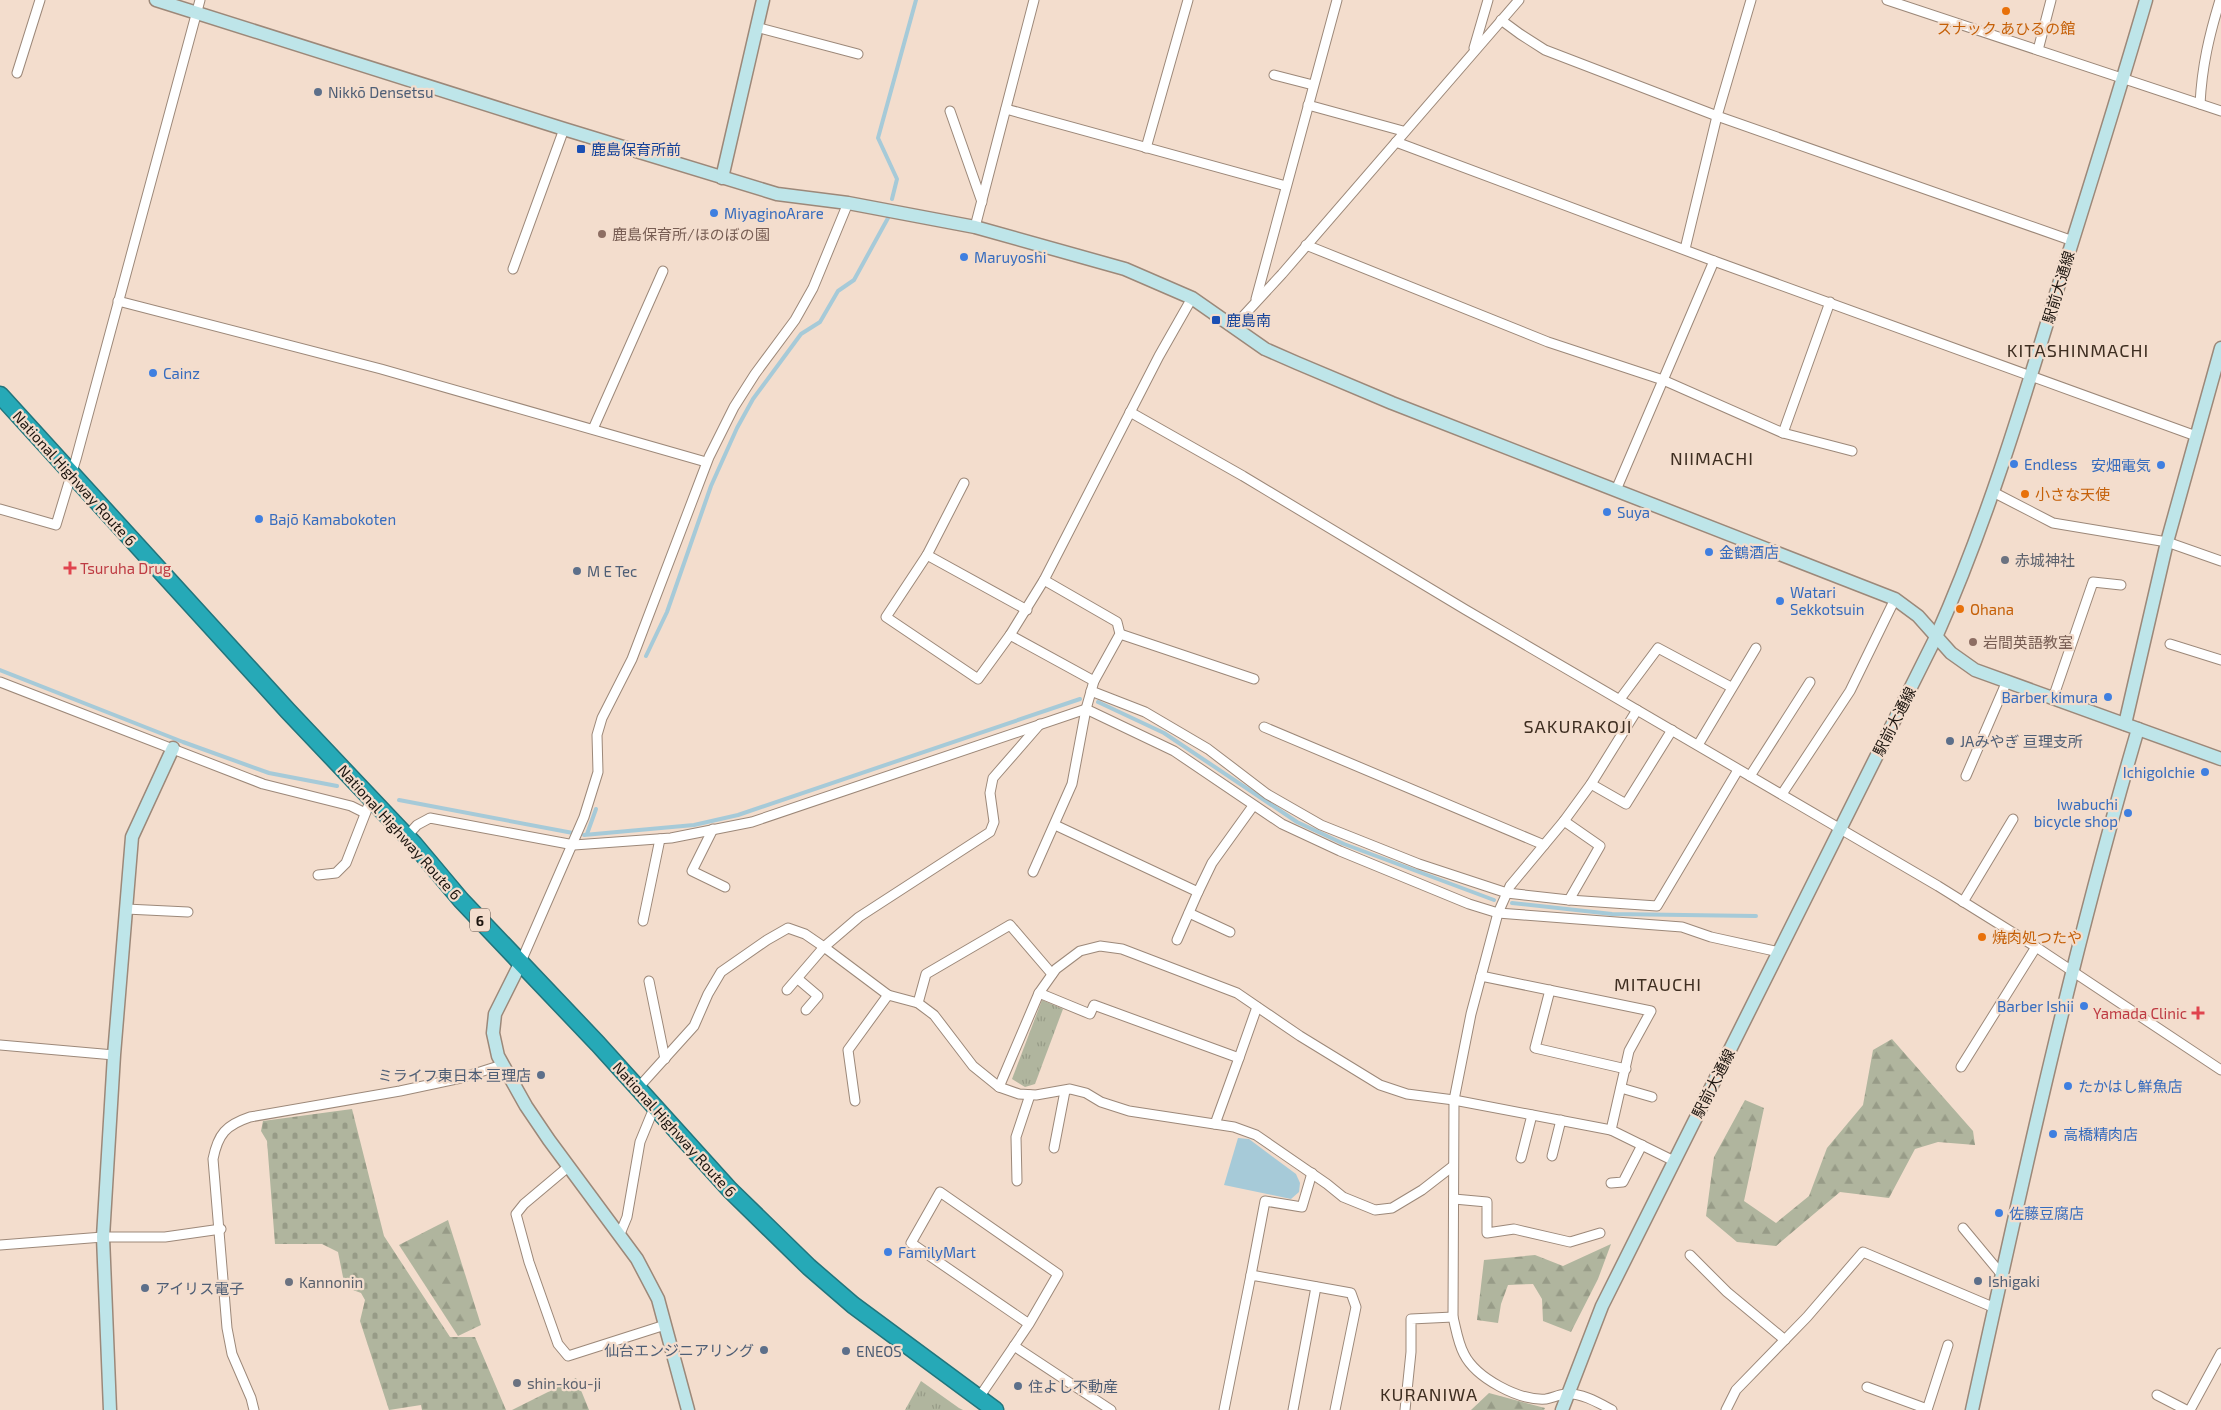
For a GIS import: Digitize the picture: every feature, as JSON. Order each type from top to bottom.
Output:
[{"type":"highway","name":"National Highway Route 6","points":[[0,395],[288,711],[368,806],[407,836],[520,964],[638,1088],[654,1108],[730,1190],[809,1267],[884,1329],[995,1410]]},
{"type":"street","points":[[17,73],[40,0]]},
{"type":"street","points":[[156,0],[198,6],[564,129],[777,194],[848,203],[975,227],[1125,269],[1192,298],[1266,349],[1297,364],[1895,599],[1918,616],[1936,637],[1962,662],[1975,670],[2221,759]]},
{"type":"street","points":[[722,178],[763,0]]},
{"type":"street","points":[[975,227],[1034,0]]},
{"type":"street","points":[[1146,148],[1188,0]]},
{"type":"street","points":[[1255,302],[1336,0]]},
{"type":"street","points":[[1473,52],[1488,0]]},
{"type":"street","points":[[1234,326],[1519,0]]},
{"type":"street","points":[[1685,249],[1717,116],[1751,0]]},
{"type":"street","points":[[1887,0],[2221,111]]},
{"type":"street","points":[[2038,50],[2051,0]]},
{"type":"street","name":"駅前大通線","points":[[1562,1410],[1602,1306],[1936,637],[1957,590],[1993,492],[2031,377],[2146,0]]},
{"type":"street","points":[[2200,104],[2203,61],[2220,0]]},
{"type":"street","points":[[0,509],[56,524],[72,474],[198,6]]},
{"type":"street","points":[[1501,20],[1546,50],[1717,116],[2073,241]]},
{"type":"street","points":[[756,27],[858,54]]},
{"type":"street","points":[[1274,75],[1313,85]]},
{"type":"street","points":[[1308,105],[1403,131]]},
{"type":"street","points":[[1006,109],[1286,186]]},
{"type":"street","points":[[950,110],[982,202]]},
{"type":"street","points":[[513,269],[564,129]]},
{"type":"street","points":[[1396,142],[1714,261],[2196,436]]},
{"type":"street","points":[[688,1410],[658,1299],[637,1259],[620,1234],[568,1168],[526,1106],[502,1065],[493,1033],[495,1014],[574,845],[598,772],[597,736],[602,718],[632,659],[706,462],[734,408],[755,374],[795,320],[813,288],[848,203]]},
{"type":"street","points":[[1306,245],[1548,342],[1662,380],[1783,433],[1852,451]]},
{"type":"street","points":[[1616,490],[1714,261]]},
{"type":"street","points":[[593,430],[663,271]]},
{"type":"street","points":[[964,483],[927,555],[886,617],[978,678],[1027,610],[1044,580],[1130,412],[1192,298]]},
{"type":"street","points":[[118,302],[381,369],[706,462]]},
{"type":"street","points":[[1783,433],[1830,302]]},
{"type":"street","points":[[2125,724],[2167,542],[2196,436],[2219,363],[2221,348]]},
{"type":"street","points":[[1130,412],[1243,476],[1738,770],[1841,828],[2036,947],[2221,1070]]},
{"type":"street","points":[[1993,492],[2053,523],[2167,542],[2221,561]]},
{"type":"street","points":[[927,555],[1027,610]]},
{"type":"street","points":[[1033,872],[1072,784],[1086,709],[1094,681],[1120,634],[1117,622],[1044,580]]},
{"type":"street","points":[[2053,698],[2094,582],[2121,585]]},
{"type":"street","points":[[1782,794],[1850,692],[1895,599]]},
{"type":"street","points":[[1120,634],[1254,679]]},
{"type":"street","points":[[1010,635],[1094,681]]},
{"type":"street","points":[[2170,644],[2221,660]]},
{"type":"street","points":[[1620,699],[1658,648],[1731,687]]},
{"type":"street","points":[[1698,745],[1756,648]]},
{"type":"street","points":[[1966,776],[2007,681]]},
{"type":"street","points":[[0,682],[263,784],[351,806],[368,806],[346,863],[336,873],[318,876]]},
{"type":"street","points":[[1750,776],[1810,682]]},
{"type":"street","points":[[1091,691],[1145,712],[1208,750],[1267,794],[1321,825],[1419,864],[1507,893],[1569,900],[1657,906],[1738,770]]},
{"type":"street","points":[[407,836],[417,825],[430,818],[574,845],[660,839],[752,822],[1086,709],[1174,751],[1282,824],[1340,851],[1469,904],[1498,913],[1682,927],[1711,937],[1778,952]]},
{"type":"street","points":[[1612,1410],[1594,1400],[1567,1394],[1546,1399],[1515,1393],[1483,1376],[1471,1365],[1464,1355],[1459,1344],[1453,1317],[1454,1100],[1471,1014],[1498,913],[1510,886],[1564,821],[1591,784],[1637,710]]},
{"type":"street","points":[[787,990],[824,947],[859,917],[990,832],[994,822],[990,792],[993,778],[1040,724]]},
{"type":"street","points":[[1264,727],[1544,845]]},
{"type":"street","points":[[1972,1410],[2073,972],[2108,832],[2138,729]]},
{"type":"street","points":[[1591,784],[1626,804],[1672,730]]},
{"type":"street","points":[[110,1410],[103,1237],[114,1055],[132,837],[173,748]]},
{"type":"street","points":[[1177,940],[1212,863],[1253,806]]},
{"type":"street","points":[[1963,902],[2013,818]]},
{"type":"street","points":[[1564,821],[1600,846],[1569,900]]},
{"type":"street","points":[[1055,825],[1198,892]]},
{"type":"street","points":[[713,829],[692,871],[725,887]]},
{"type":"street","points":[[643,921],[660,839]]},
{"type":"street","points":[[126,909],[188,912]]},
{"type":"street","points":[[1189,913],[1230,932]]},
{"type":"street","points":[[918,1003],[926,974],[1010,925],[1052,974]]},
{"type":"street","points":[[638,1088],[694,1026],[708,994],[721,972],[743,955],[788,928],[805,934],[888,995],[918,1003],[934,1016],[973,1066],[999,1087],[1019,1094],[1030,1095],[1070,1089],[1086,1093],[1100,1102],[1129,1111],[1234,1127],[1256,1135],[1312,1173],[1343,1197],[1375,1210],[1392,1208],[1422,1190],[1453,1166]]},
{"type":"street","points":[[999,1087],[1014,1057],[1039,993],[1052,974],[1080,951],[1100,946],[1122,949],[1236,993],[1380,1085],[1407,1094],[1454,1100],[1611,1130],[1674,1161]]},
{"type":"street","points":[[1962,1067],[2036,947]]},
{"type":"street","points":[[1481,976],[1651,1011],[1629,1051],[1611,1130]]},
{"type":"street","points":[[798,979],[818,996],[806,1010]]},
{"type":"street","points":[[649,981],[664,1058]]},
{"type":"street","points":[[1550,990],[1535,1048],[1626,1069]]},
{"type":"street","points":[[1039,993],[1090,1014],[1094,1005],[1239,1058]]},
{"type":"street","points":[[855,1101],[848,1050],[888,995]]},
{"type":"street","points":[[1215,1124],[1257,1007]]},
{"type":"street","points":[[0,1045],[114,1055]]},
{"type":"street","points":[[254,1410],[251,1398],[232,1354],[227,1328],[221,1230],[214,1159],[217,1142],[235,1122],[263,1114],[400,1091],[461,1078],[502,1065]]},
{"type":"street","points":[[1621,1088],[1652,1097]]},
{"type":"street","points":[[1054,1148],[1065,1091]]},
{"type":"street","points":[[1017,1181],[1016,1137],[1030,1095]]},
{"type":"street","points":[[620,1234],[627,1217],[640,1142],[654,1108]]},
{"type":"street","points":[[1521,1158],[1532,1115]]},
{"type":"street","points":[[1552,1156],[1561,1120]]},
{"type":"street","points":[[1611,1182],[1623,1182],[1642,1145]]},
{"type":"street","points":[[568,1168],[524,1204],[516,1214],[529,1262],[558,1344],[568,1356],[664,1324]]},
{"type":"street","points":[[1224,1410],[1265,1201],[1302,1206],[1312,1173]]},
{"type":"street","points":[[978,1399],[1014,1346],[1028,1324],[1058,1274],[940,1192],[911,1243],[1028,1324]]},
{"type":"street","points":[[1454,1199],[1487,1202],[1487,1233],[1514,1229],[1570,1242],[1600,1234]]},
{"type":"street","points":[[1963,1228],[2002,1275]]},
{"type":"street","points":[[0,1245],[103,1237],[165,1236],[221,1230]]},
{"type":"street","points":[[1726,1410],[1736,1390],[1785,1340],[1863,1252],[1995,1308]]},
{"type":"street","points":[[1690,1255],[1728,1292],[1785,1340]]},
{"type":"street","points":[[1251,1275],[1351,1293],[1356,1307],[1335,1410]]},
{"type":"street","points":[[1292,1410],[1316,1287]]},
{"type":"street","points":[[1405,1410],[1411,1352],[1411,1319],[1453,1317]]},
{"type":"street","points":[[1014,1346],[1111,1410]]},
{"type":"street","points":[[1868,1387],[1927,1410],[1948,1346]]},
{"type":"street","points":[[2157,1394],[2188,1410],[2221,1353]]},
{"type":"green space","points":[[1042,1000],[1063,1009],[1035,1084],[1025,1087],[1012,1079]]},
{"type":"green space","points":[[1892,1039],[1973,1131],[1975,1145],[1938,1142],[1915,1149],[1889,1198],[1840,1192],[1776,1246],[1737,1242],[1706,1216],[1714,1157],[1745,1100],[1764,1108],[1744,1201],[1776,1223],[1809,1196],[1827,1148],[1863,1105],[1873,1050]]},
{"type":"green space","points":[[352,1109],[384,1236],[450,1337],[475,1337],[506,1410],[422,1410],[421,1405],[389,1410],[360,1321],[365,1300],[361,1293],[345,1287],[338,1252],[322,1244],[275,1244],[267,1141],[261,1131],[263,1121]]},
{"type":"green space","points":[[448,1220],[481,1325],[458,1336],[399,1245]]},
{"type":"green space","points":[[1611,1244],[1598,1279],[1571,1332],[1543,1321],[1542,1299],[1533,1284],[1508,1285],[1501,1304],[1498,1323],[1477,1320],[1484,1260],[1535,1255],[1563,1266]]},
{"type":"green space","points":[[576,1378],[589,1410],[512,1410]]},
{"type":"green space","points":[[921,1381],[959,1408],[963,1410],[905,1410]]},
{"type":"green space","points":[[1489,1393],[1545,1408],[1544,1410],[1471,1410]]},
{"type":"water","points":[[1238,1138],[1249,1139],[1296,1174],[1300,1183],[1299,1192],[1291,1199],[1224,1185]]},
{"type":"waterway","points":[[892,199],[897,179],[878,138],[916,0]]},
{"type":"waterway","points":[[646,656],[667,612],[711,486],[737,428],[753,399],[801,334],[820,322],[838,291],[854,280],[888,218]]},
{"type":"waterway","points":[[0,670],[183,742],[269,773],[337,786]]},
{"type":"waterway","points":[[584,835],[694,825],[738,815],[1080,699]]},
{"type":"waterway","points":[[1098,702],[1164,733],[1297,822],[1344,844],[1494,900]]},
{"type":"waterway","points":[[399,800],[573,833]]},
{"type":"waterway","points":[[587,834],[596,809]]},
{"type":"waterway","points":[[1512,903],[1612,914],[1756,916]]},
{"type":"place","name":"スナック あひるの館","points":[[2006,11]]},
{"type":"place","name":"Nikkō Densetsu","points":[[318,92]]},
{"type":"place","name":"鹿島保育所前","points":[[581,149]]},
{"type":"place","name":"MiyaginoArare","points":[[714,213]]},
{"type":"place","name":"鹿島保育所/ほのぼの園","points":[[602,234]]},
{"type":"place","name":"Maruyoshi","points":[[964,257]]},
{"type":"place","name":"鹿島南","points":[[1216,320]]},
{"type":"place","name":"Cainz","points":[[153,373]]},
{"type":"place","name":"Endless","points":[[2014,464]]},
{"type":"place","name":"安畑電気","points":[[2161,465]]},
{"type":"place","name":"小さな天使","points":[[2025,494]]},
{"type":"place","name":"Suya","points":[[1607,512]]},
{"type":"place","name":"Bajō Kamabokoten","points":[[259,519]]},
{"type":"place","name":"金鶴酒店","points":[[1709,552]]},
{"type":"place","name":"赤城神社","points":[[2005,560]]},
{"type":"place","name":"Tsuruha Drug","points":[[70,568]]},
{"type":"place","name":"M E Tec","points":[[577,571]]},
{"type":"place","name":"Watari Sekkotsuin","points":[[1780,601]]},
{"type":"place","name":"Ohana","points":[[1960,609]]},
{"type":"place","name":"岩間英語教室","points":[[1973,642]]},
{"type":"place","name":"Barber kimura","points":[[2108,697]]},
{"type":"place","name":"JAみやぎ 亘理支所","points":[[1950,741]]},
{"type":"place","name":"IchigoIchie","points":[[2205,772]]},
{"type":"place","name":"Iwabuchi bicycle shop","points":[[2128,813]]},
{"type":"place","name":"焼肉処つたや","points":[[1982,937]]},
{"type":"place","name":"Barber Ishii","points":[[2084,1006]]},
{"type":"place","name":"Yamada Clinic","points":[[2198,1013]]},
{"type":"place","name":"ミライフ東日本 亘理店","points":[[541,1075]]},
{"type":"place","name":"たかはし鮮魚店","points":[[2068,1086]]},
{"type":"place","name":"高橋精肉店","points":[[2053,1134]]},
{"type":"place","name":"佐藤豆腐店","points":[[1999,1213]]},
{"type":"place","name":"FamilyMart","points":[[888,1252]]},
{"type":"place","name":"Ishigaki","points":[[1978,1281]]},
{"type":"place","name":"Kannonin","points":[[289,1282]]},
{"type":"place","name":"アイリス電子","points":[[145,1288]]},
{"type":"place","name":"仙台エンジニアリング","points":[[764,1350]]},
{"type":"place","name":"ENEOS","points":[[846,1351]]},
{"type":"place","name":"shin-kou-ji","points":[[517,1383]]},
{"type":"place","name":"住よし不動産","points":[[1018,1386]]},
{"type":"district","name":"KITASHINMACHI","points":[[2078,350]]},
{"type":"district","name":"NIIMACHI","points":[[1712,458]]},
{"type":"district","name":"SAKURAKOJI","points":[[1578,726]]},
{"type":"district","name":"MITAUCHI","points":[[1658,984]]},
{"type":"district","name":"KURANIWA","points":[[1429,1394]]}]
